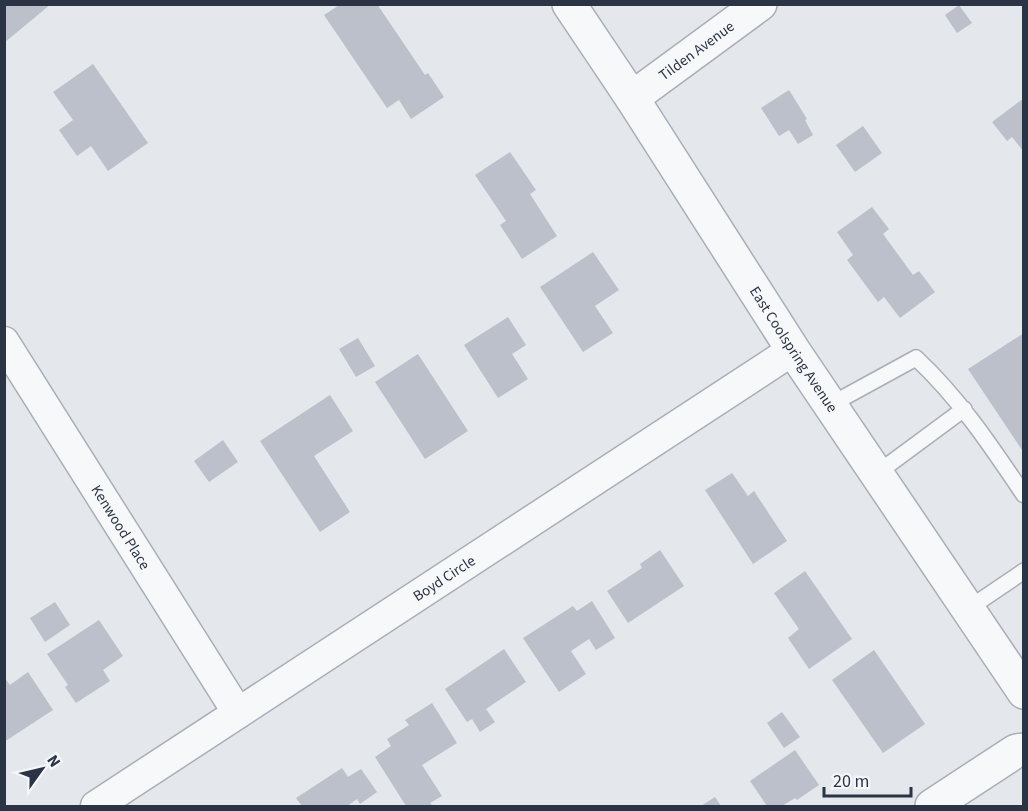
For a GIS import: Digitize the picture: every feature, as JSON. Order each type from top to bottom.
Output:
[{"type":"street","name":"East Coolspring Avenue","points":[[569,4],[632,98],[793,350],[1023,692]]},
{"type":"street","name":"Tilden Avenue","points":[[632,98],[760,4]]},
{"type":"street","name":"Kenwood Place","points":[[4,342],[238,713]]},
{"type":"street","name":"Boyd Circle","points":[[96,807],[793,350]]},
{"type":"street","points":[[932,807],[1016,751],[1023,750]]},
{"type":"lane","points":[[830,405],[916,358],[939,379],[964,409],[1023,495]]},
{"type":"lane","points":[[876,474],[964,409]]},
{"type":"lane","points":[[968,609],[1023,571]]},
{"type":"building","points":[[4,4],[51,4],[4,43]]},
{"type":"building","points":[[341,4],[377,4],[425,75],[428,73],[444,97],[411,119],[399,100],[387,108],[324,15]]},
{"type":"building","points":[[959,5],[972,23],[957,33],[945,15]]},
{"type":"building","points":[[93,64],[148,143],[108,171],[91,146],[77,156],[59,130],[73,120],[53,92]]},
{"type":"building","points":[[789,90],[807,119],[805,120],[813,135],[798,144],[789,130],[779,136],[761,108]]},
{"type":"building","points":[[1024,98],[1024,152],[1012,137],[1007,141],[992,122]]},
{"type":"building","points":[[863,126],[882,153],[855,172],[836,145]]},
{"type":"building","points":[[510,152],[536,190],[530,194],[557,236],[522,259],[500,225],[506,221],[475,175]]},
{"type":"building","points":[[872,207],[889,229],[883,234],[913,275],[919,271],[935,292],[900,318],[884,297],[878,302],[847,260],[853,255],[837,232]]},
{"type":"building","points":[[593,252],[619,290],[595,306],[613,333],[583,352],[540,287]]},
{"type":"building","points":[[508,317],[526,345],[512,354],[528,379],[498,398],[464,345]]},
{"type":"building","points":[[1024,333],[1024,453],[968,369]]},
{"type":"building","points":[[358,338],[375,366],[356,377],[339,349]]},
{"type":"building","points":[[418,354],[468,431],[425,459],[375,382]]},
{"type":"building","points":[[330,395],[353,431],[314,456],[350,512],[320,532],[260,441]]},
{"type":"building","points":[[223,440],[238,462],[209,482],[194,461]]},
{"type":"building","points":[[732,473],[748,496],[754,491],[787,541],[753,564],[705,490]]},
{"type":"building","points":[[660,550],[684,586],[628,623],[607,591],[642,568],[640,564]]},
{"type":"building","points":[[805,571],[852,639],[809,669],[788,638],[799,629],[774,593]]},
{"type":"building","points":[[592,601],[615,638],[596,650],[589,639],[571,651],[586,674],[559,692],[523,638],[573,606],[577,611]]},
{"type":"building","points":[[55,602],[70,625],[45,642],[30,618]]},
{"type":"building","points":[[99,620],[123,656],[103,670],[110,681],[76,703],[65,687],[68,685],[47,654]]},
{"type":"building","points":[[504,649],[526,682],[486,709],[495,722],[480,732],[472,719],[467,722],[445,689]]},
{"type":"building","points":[[874,650],[925,724],[883,753],[832,680]]},
{"type":"building","points":[[28,672],[53,710],[4,742],[4,677],[10,685]]},
{"type":"building","points":[[432,703],[457,743],[422,765],[442,796],[430,803],[433,806],[406,806],[375,757],[391,746],[387,739],[409,725],[405,720]]},
{"type":"building","points":[[782,712],[800,737],[784,748],[767,723]]},
{"type":"building","points":[[795,750],[819,785],[797,800],[795,798],[782,806],[767,806],[750,781]]},
{"type":"building","points":[[342,768],[348,777],[361,769],[377,792],[360,804],[357,799],[347,806],[302,806],[296,798]]},
{"type":"building","points":[[715,797],[721,806],[701,806]]}]
